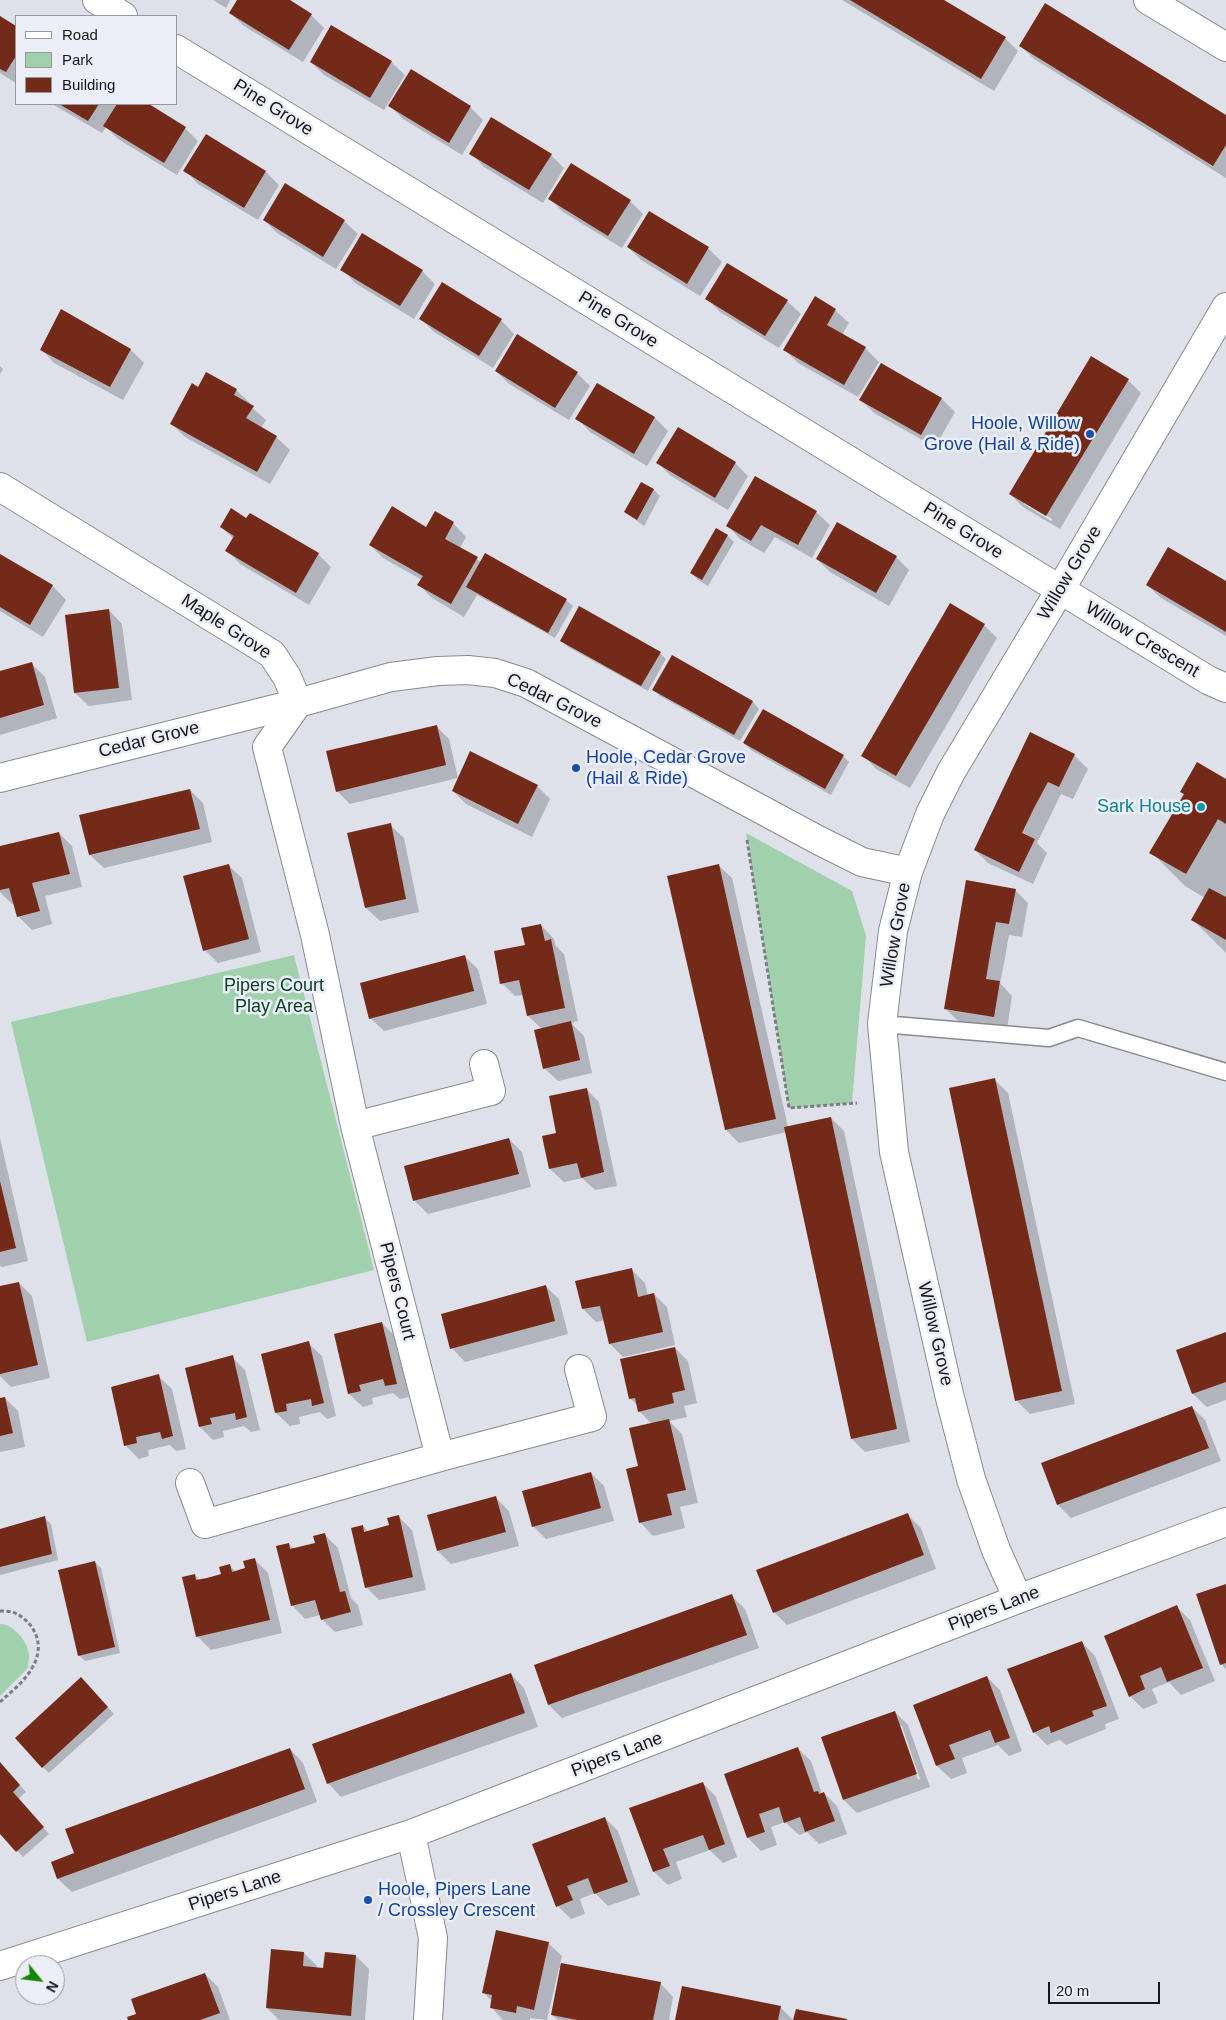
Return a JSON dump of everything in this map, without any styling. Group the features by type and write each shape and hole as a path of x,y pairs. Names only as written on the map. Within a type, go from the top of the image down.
{"street":[{"path":"97,0 121,15"},
{"path":"1148,0 1226,47"},
{"name":"Pine Grove","path":"178,50 1060,590"},
{"name":"Willow Grove","path":"1018,1599 996,1550 971,1479 951,1403 894,1152 882,1024 893,931 908,872 930,814 951,772 1226,307"},
{"name":"Maple Grove","path":"0,487 272,654 287,677 298,703"},
{"name":"Willow Crescent","path":"1060,590 1208,680 1226,688"},
{"name":"Cedar Grove","path":"0,778 298,703 391,677 438,671 468,670 496,673 526,683 862,862 908,872"},
{"name":"Pipers Court","path":"298,703 267,747 274,784 315,935 355,1126 440,1457"},
{"path":"355,1126 491,1090 484,1064"},
{"path":"190,1483 205,1524 440,1457 592,1417 579,1369"},
{"name":"Pipers Lane","path":"0,1966 411,1834 1018,1599 1226,1522"},
{"path":"411,1834 433,1938 428,2020"}],"lane":[{"path":"882,1024 1049,1038 1078,1028 1226,1072"}],"path":[{"path":"740,798 789,1108 890,1101"},
{"path":"0,1611 14,1612 34,1628 40,1646 33,1668 18,1686 0,1702"}],"green space":[{"path":"746,833 852,891 866,936 852,1103 789,1108"},
{"name":"Pipers Court Play Area","path":"294,955 374,1270 87,1342 11,1022"},
{"path":"0,1624 15,1630 23,1639 29,1655 28,1668 0,1696"}],"building":[{"path":"237,0 290,0 312,14 289,50 229,13"},
{"path":"850,0 944,0 1006,37 981,79"},
{"path":"1045,3 1226,115 1226,145 1213,166 1019,46"},
{"path":"0,16 15,25 15,58 6,72 0,69"},
{"path":"331,25 392,61 370,98 310,62"},
{"path":"411,69 471,106 449,143 388,106"},
{"path":"61,105 98,105 88,121"},
{"path":"116,105 151,105 186,127 164,163 103,126"},
{"path":"491,117 552,154 529,190 469,154"},
{"path":"206,134 266,171 244,208 183,171"},
{"path":"571,163 631,200 608,236 548,199"},
{"path":"285,183 345,220 323,257 263,220"},
{"path":"649,211 709,247 687,284 627,247"},
{"path":"362,233 423,270 400,306 340,270"},
{"path":"727,263 788,300 765,336 705,299"},
{"path":"442,282 502,319 479,356 419,319"},
{"path":"815,296 836,309 827,325 866,347 844,385 783,350"},
{"path":"61,309 131,349 110,387 40,350"},
{"path":"517,334 578,372 555,408 495,371"},
{"path":"1091,356 1129,379 1046,516 1009,494"},
{"path":"881,363 942,398 921,435 859,400"},
{"path":"206,372 237,389 234,395 254,406 246,418 277,436 257,472 170,424 192,383 198,387"},
{"path":"597,383 655,417 634,454 575,419"},
{"path":"678,427 736,462 715,498 656,463"},
{"path":"755,476 817,511 798,545 761,525 751,541 726,526"},
{"path":"641,482 654,489 637,520 624,512"},
{"path":"392,506 426,527 435,511 454,522 445,539 478,557 451,604 417,585 423,576 369,545"},
{"path":"231,508 246,518 250,513 319,553 296,593 225,551 234,536 220,527"},
{"path":"837,522 897,556 876,593 816,559"},
{"path":"716,528 728,535 702,580 690,573"},
{"path":"1168,547 1226,581 1226,632 1146,585"},
{"path":"485,553 567,599 548,633 466,587"},
{"path":"0,554 53,585 30,625 0,607"},
{"path":"950,603 985,624 896,776 861,756"},
{"path":"579,606 661,652 641,686 560,641"},
{"path":"109,609 119,688 74,693 65,615"},
{"path":"672,655 753,701 734,735 652,690"},
{"path":"32,662 44,705 0,718 0,671"},
{"path":"763,709 844,755 825,789 743,743"},
{"path":"437,725 446,765 336,792 326,751"},
{"path":"1030,732 1075,754 1059,787 1048,782 1022,833 1035,839 1019,872 974,850"},
{"path":"470,751 538,785 518,824 452,791"},
{"name":"Sark House","path":"1197,762 1226,779 1226,824 1218,819 1186,874 1149,853 1184,794 1180,792"},
{"path":"190,789 200,829 89,855 79,815"},
{"path":"391,823 406,899 365,908 347,833"},
{"path":"59,832 70,874 32,883 40,911 17,917 9,888 0,890 0,846"},
{"path":"229,864 249,939 203,951 183,876"},
{"path":"719,864 776,1119 725,1130 667,876"},
{"path":"966,880 1016,889 1009,924 996,922 991,949 986,979 1000,981 994,1017 944,1009"},
{"path":"1209,888 1226,897 1226,940 1191,920"},
{"path":"541,924 545,941 551,939 565,1008 527,1016 519,980 500,984 494,951 525,945 521,928"},
{"path":"465,955 474,991 369,1019 360,983"},
{"path":"571,1021 580,1060 543,1069 534,1030"},
{"path":"995,1078 1062,1391 1015,1401 949,1088"},
{"path":"587,1088 604,1172 581,1178 577,1163 549,1169 542,1136 556,1133 549,1096"},
{"path":"831,1117 897,1429 851,1439 784,1127"},
{"path":"509,1138 519,1174 413,1201 404,1166"},
{"path":"0,1181 16,1248 0,1252"},
{"path":"632,1268 638,1297 654,1293 663,1332 609,1344 600,1306 582,1309 575,1281"},
{"path":"19,1282 38,1365 0,1374 0,1286"},
{"path":"546,1285 555,1321 450,1349 441,1314"},
{"path":"382,1322 397,1384 385,1386 383,1379 359,1385 361,1391 348,1394 334,1334"},
{"path":"1226,1332 1226,1382 1192,1394 1176,1350"},
{"path":"309,1341 324,1403 312,1406 311,1399 286,1404 287,1411 275,1413 261,1354"},
{"path":"675,1347 685,1390 672,1393 674,1403 638,1412 635,1398 629,1399 620,1359"},
{"path":"233,1355 247,1417 236,1420 235,1413 210,1418 212,1424 199,1427 185,1368"},
{"path":"159,1374 173,1436 162,1439 160,1432 136,1437 137,1443 124,1446 111,1387"},
{"path":"5,1397 13,1433 0,1436 0,1398"},
{"path":"1192,1406 1209,1448 1057,1505 1041,1463"},
{"path":"669,1419 686,1490 667,1494 672,1515 639,1523 626,1469 638,1466 629,1428"},
{"path":"591,1472 601,1508 532,1527 522,1491"},
{"path":"496,1496 506,1532 437,1551 427,1515"},
{"path":"908,1513 924,1555 773,1613 756,1570"},
{"path":"399,1515 413,1577 365,1588 351,1528 363,1525 364,1532 389,1525 387,1518"},
{"path":"45,1516 52,1554 0,1567 0,1529"},
{"path":"325,1533 340,1592 345,1591 351,1612 321,1620 315,1600 291,1606 276,1546 289,1543 290,1549 315,1543 313,1536"},
{"path":"255,1558 270,1620 196,1637 182,1577 195,1574 196,1580 207,1578 221,1574 219,1567 230,1564 232,1572 245,1568 243,1561"},
{"path":"95,1561 115,1647 78,1656 58,1570"},
{"path":"1226,1584 1226,1663 1220,1665 1196,1594"},
{"path":"732,1594 747,1635 548,1705 534,1665"},
{"path":"1177,1605 1203,1668 1167,1682 1161,1667 1140,1676 1145,1689 1129,1697 1104,1636"},
{"path":"1082,1641 1107,1706 1092,1711 1094,1716 1051,1733 1049,1726 1033,1733 1007,1669"},
{"path":"511,1673 525,1713 327,1784 312,1744"},
{"path":"987,1676 1010,1738 995,1743 990,1730 949,1745 955,1759 936,1766 913,1705"},
{"path":"81,1677 108,1707 42,1768 15,1738"},
{"path":"895,1711 917,1774 843,1800 821,1737"},
{"path":"798,1747 814,1792 818,1791 819,1794 824,1792 835,1821 805,1832 800,1817 784,1823 779,1807 759,1814 765,1832 747,1838 724,1774"},
{"path":"290,1748 305,1789 57,1879 51,1862 74,1853 65,1829"},
{"path":"0,1762 20,1785 13,1792 44,1827 16,1852 0,1834"},
{"path":"703,1782 725,1844 709,1850 703,1835 663,1849 670,1866 653,1872 629,1808"},
{"path":"605,1817 628,1882 594,1894 588,1878 567,1886 573,1900 556,1907 532,1844"},
{"path":"496,1930 549,1942 534,2010 517,2006 516,2013 490,2008 492,1995 482,1993"},
{"path":"271,1949 304,1952 303,1966 323,1968 325,1952 356,1955 351,2016 266,2008"},
{"path":"561,1963 661,1982 653,2020 577,2020 551,2015"},
{"path":"205,1973 220,2013 200,2020 128,2020 127,2017 136,2014 131,1999"},
{"path":"682,1986 781,2006 778,2020 675,2020"},
{"path":"796,2009 847,2019 847,2020 793,2020"}],"place":[{"name":"Hoole, Willow Grove (Hail & Ride)","path":"1090,434"},
{"name":"Hoole, Cedar Grove (Hail & Ride)","path":"576,768"},
{"name":"Sark House","path":"1201,807"},
{"name":"Hoole, Pipers Lane / Crossley Crescent","path":"368,1900"}]}
